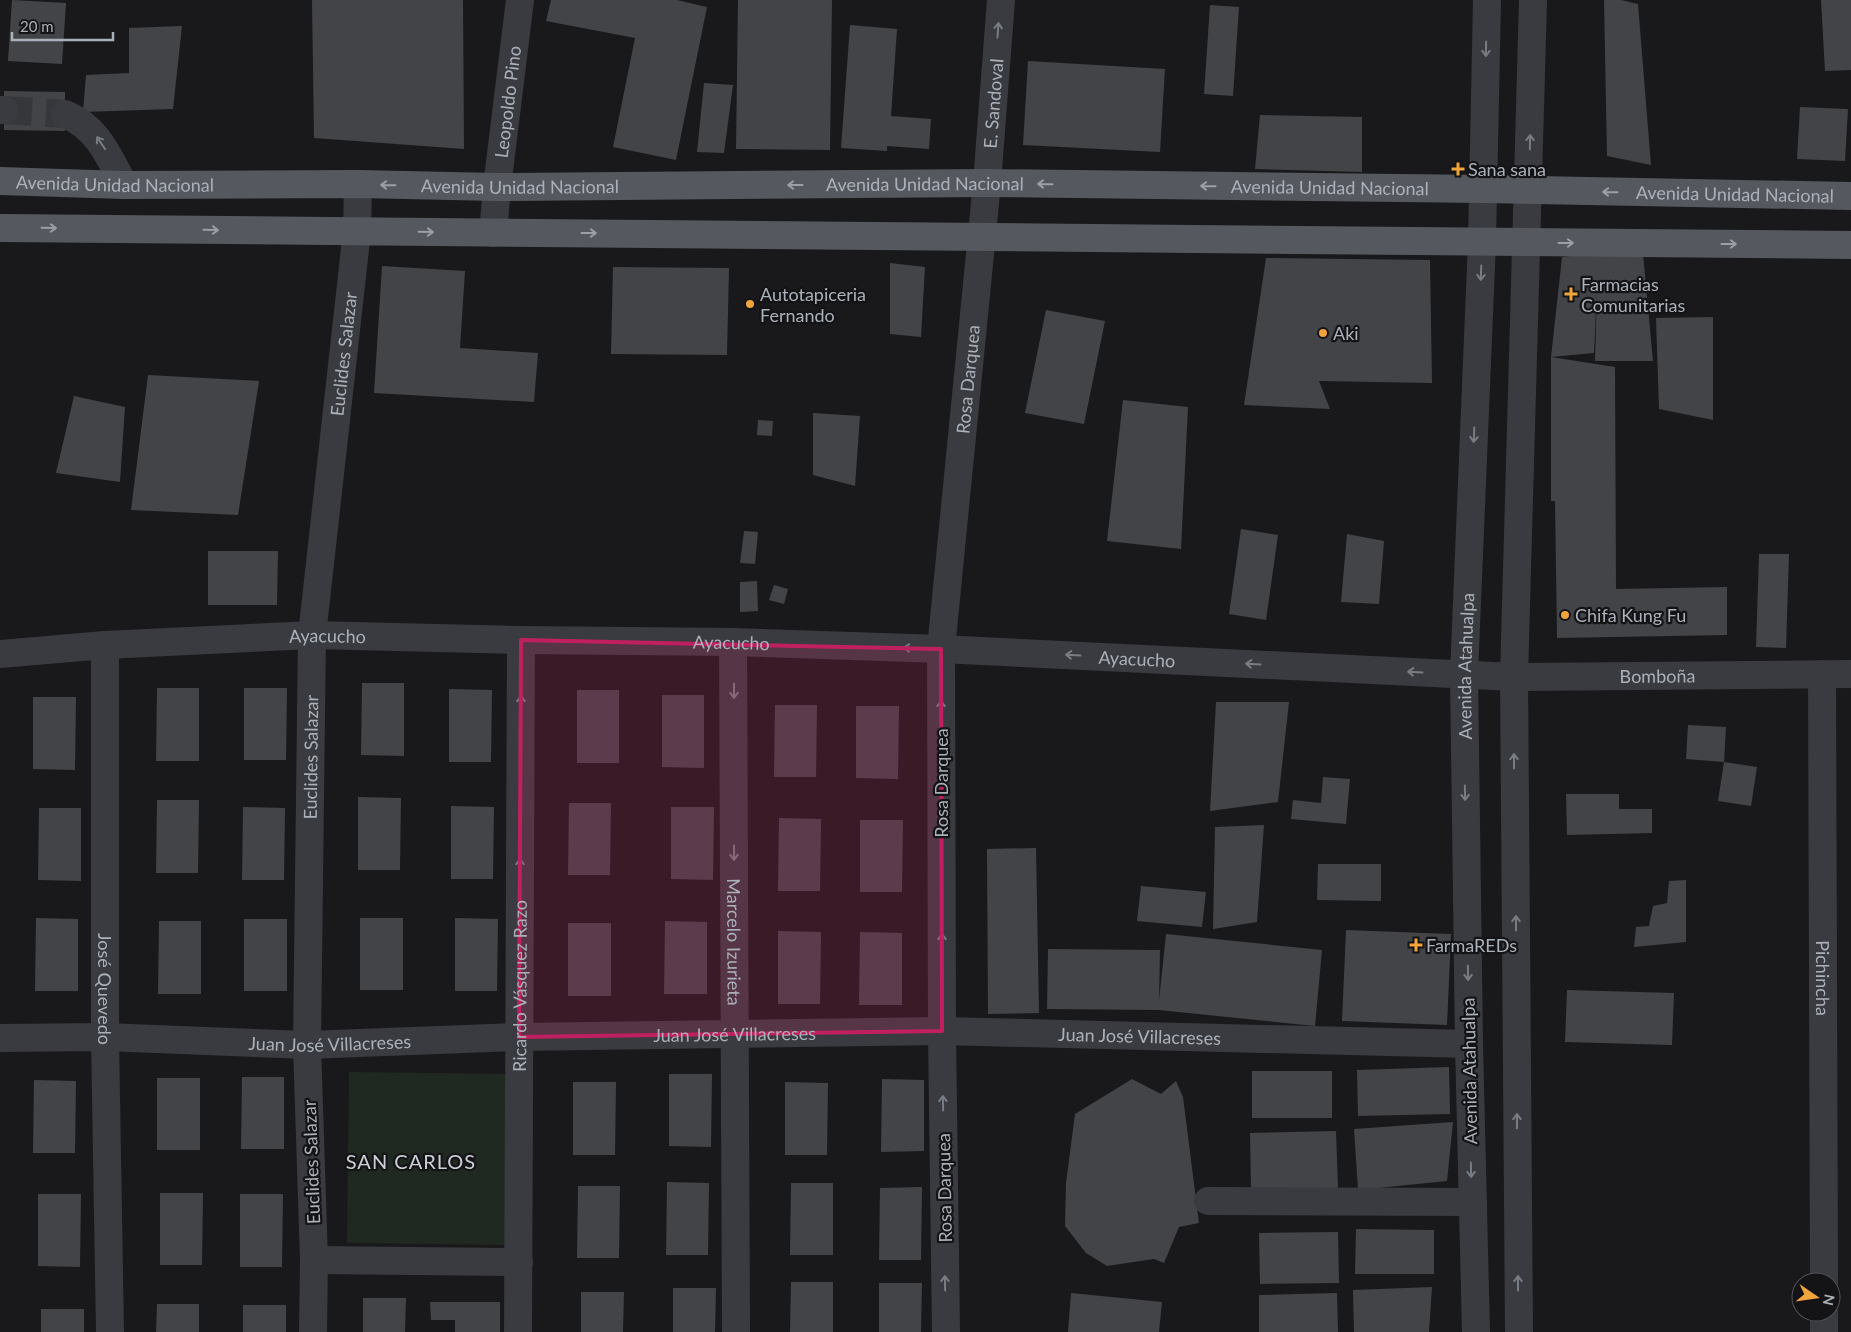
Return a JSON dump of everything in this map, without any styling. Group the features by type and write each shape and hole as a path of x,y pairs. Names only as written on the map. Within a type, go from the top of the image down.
{"main road":[{"name":"Avenida Unidad Nacional","path":"0,180 124,185 358,184 497,187 987,183 1851,196"},
{"path":"0,228 1851,245"}],"street":[{"name":"Leopoldo Pino","path":"493,233 520,0"},
{"name":"E. Sandoval","path":"982,236 1000,0"},
{"name":"Avenida Atahualpa","path":"1476,1332 1469,1044 1464,674 1484,189 1487,0"},
{"path":"1519,1332 1514,677 1534,0"},
{"path":"65,114 79,120 98,138 124,185"},
{"name":"Euclides Salazar","path":"313,1332 314,1260 307,1046 312,635 357,231 358,184"},
{"name":"Rosa Darquea","path":"946,1332 942,1031 941,649 982,236"},
{"name":"Ayacucho","path":"0,654 105,645 312,635 521,640 733,642 941,649 1464,674"},
{"name":"Ricardo Vásquez Razo","path":"518,1332 521,640"},
{"name":"Marcelo Izurieta","path":"733,642 736,1332"},
{"name":"José Quevedo","path":"105,645 105,1038 110,1332"},
{"name":"Bomboña","path":"1464,674 1514,677 1851,674"},
{"name":"Pichincha","path":"1822,674 1824,1272"},
{"name":"Juan José Villacreses","path":"0,1038 105,1038 307,1046 519,1037 942,1031 1469,1044"},
{"path":"1208,1201 1472,1202"},
{"path":"314,1260 519,1262"}],"highlighted area":[{"path":"521,640 941,649 942,1031 519,1037"}],"shaded area":[{"path":"349,1072 509,1074 507,1245 347,1243"}],"building":[{"path":"12,0 66,3 62,64 8,61"},
{"path":"312,0 463,0 464,149 314,138"},
{"path":"551,0 677,0 707,7 676,160 613,147 635,38 546,21"},
{"path":"738,0 832,0 830,150 736,149"},
{"path":"1604,0 1621,0 1638,4 1651,165 1607,156"},
{"path":"1821,0 1851,0 1851,70 1825,71"},
{"path":"1210,5 1239,7 1233,96 1204,94"},
{"path":"850,25 897,29 891,116 931,119 929,149 887,146 887,151 841,148"},
{"path":"182,26 173,109 83,112 86,75 129,73 129,28"},
{"path":"1028,61 1165,69 1160,152 1023,145"},
{"path":"704,83 733,85 724,153 697,152"},
{"path":"4,91 65,92 65,131 4,130"},
{"path":"1800,107 1848,109 1845,161 1797,159"},
{"path":"1260,115 1362,117 1362,172 1255,169"},
{"path":"1598,253 1643,254 1653,361 1595,361 1597,288 1594,353 1551,357 1562,257"},
{"path":"1266,258 1430,260 1432,383 1319,381 1330,409 1244,405"},
{"path":"890,263 925,267 921,337 890,334"},
{"path":"382,266 465,271 460,348 538,353 534,402 374,393"},
{"path":"613,267 729,268 727,355 611,354"},
{"path":"1046,310 1105,321 1084,424 1025,413"},
{"path":"1713,317 1713,420 1659,409 1656,318"},
{"path":"1551,357 1615,367 1616,589 1727,587 1727,635 1557,638 1555,501 1551,501"},
{"path":"148,375 259,381 238,515 131,510"},
{"path":"74,396 125,407 120,482 56,473"},
{"path":"1123,400 1188,407 1181,549 1107,541"},
{"path":"813,413 860,416 855,486 813,475"},
{"path":"758,420 773,421 772,436 757,435"},
{"path":"1241,529 1278,535 1266,620 1229,614"},
{"path":"744,531 758,532 755,564 740,563"},
{"path":"1347,534 1384,541 1379,604 1341,602"},
{"path":"208,551 278,551 277,605 208,605"},
{"path":"1759,554 1789,554 1786,648 1756,647"},
{"path":"757,581 758,611 740,612 740,582"},
{"path":"774,585 788,589 784,604 769,600"},
{"path":"362,683 404,683 404,756 361,755"},
{"path":"157,688 199,688 199,761 156,761"},
{"path":"244,688 287,688 286,760 244,760"},
{"path":"449,689 492,690 491,762 449,762"},
{"path":"577,690 619,690 619,763 577,763"},
{"path":"662,695 704,695 704,768 662,767"},
{"path":"33,697 76,697 75,770 33,769"},
{"path":"1216,702 1289,702 1278,802 1210,811"},
{"path":"775,705 817,705 816,777 774,777"},
{"path":"856,706 899,706 898,779 856,778"},
{"path":"1688,725 1726,727 1724,762 1686,759"},
{"path":"1724,762 1757,767 1751,806 1718,801"},
{"path":"1323,777 1350,779 1346,824 1291,819 1293,800 1321,803"},
{"path":"1566,794 1619,794 1619,809 1652,809 1652,833 1567,835"},
{"path":"358,797 401,798 400,870 358,870"},
{"path":"157,800 199,800 198,873 156,873"},
{"path":"569,803 611,803 610,875 568,875"},
{"path":"451,806 494,807 493,879 451,879"},
{"path":"243,807 285,808 284,880 242,880"},
{"path":"671,807 714,807 713,880 671,879"},
{"path":"39,808 81,808 81,881 38,880"},
{"path":"779,818 821,819 820,891 778,891"},
{"path":"860,820 903,820 902,892 860,892"},
{"path":"1264,825 1257,922 1213,929 1215,827"},
{"path":"1036,848 1039,1013 988,1014 987,849"},
{"path":"1318,864 1381,864 1381,901 1317,900"},
{"path":"1686,880 1686,942 1634,947 1636,927 1649,926 1653,906 1667,903 1669,881"},
{"path":"1141,886 1206,892 1202,927 1137,921"},
{"path":"36,918 78,919 78,991 35,991"},
{"path":"360,918 403,918 403,990 360,990"},
{"path":"455,918 498,919 497,991 455,991"},
{"path":"244,919 287,919 287,991 244,991"},
{"path":"159,921 201,921 201,994 158,994"},
{"path":"665,921 707,922 707,994 664,994"},
{"path":"568,923 611,923 611,996 568,996"},
{"path":"1346,930 1451,934 1447,1025 1342,1021"},
{"path":"778,931 821,932 820,1004 778,1004"},
{"path":"860,932 902,933 902,1005 859,1005"},
{"path":"1166,934 1322,950 1315,1026 1159,1010 1047,1009 1048,949 1160,950 1159,1001"},
{"path":"1567,990 1674,993 1672,1045 1565,1042"},
{"path":"1449,1067 1450,1114 1358,1116 1357,1070"},
{"path":"1252,1071 1332,1071 1332,1118 1252,1118"},
{"path":"669,1074 712,1074 711,1147 669,1146"},
{"path":"242,1077 284,1077 284,1149 241,1149"},
{"path":"157,1078 200,1078 200,1150 157,1150"},
{"path":"882,1079 924,1080 924,1151 881,1152"},
{"path":"1132,1079 1161,1094 1176,1081 1183,1097 1199,1223 1179,1227 1164,1263 1154,1259 1107,1266 1086,1253 1065,1226 1066,1183 1075,1114"},
{"path":"34,1080 76,1081 75,1153 33,1153"},
{"path":"573,1082 616,1082 615,1155 573,1155"},
{"path":"785,1082 828,1083 827,1155 785,1155"},
{"path":"1453,1122 1447,1181 1358,1190 1354,1129"},
{"path":"1336,1131 1338,1188 1251,1191 1250,1133"},
{"path":"667,1182 709,1183 708,1255 666,1255"},
{"path":"791,1183 833,1183 833,1255 790,1255"},
{"path":"578,1186 620,1186 619,1258 577,1258"},
{"path":"922,1187 921,1260 879,1260 880,1188"},
{"path":"160,1193 203,1193 202,1265 160,1265"},
{"path":"38,1194 81,1194 80,1267 38,1266"},
{"path":"240,1194 283,1194 282,1267 240,1267"},
{"path":"1356,1229 1434,1230 1434,1274 1355,1274"},
{"path":"1338,1232 1339,1283 1260,1284 1259,1233"},
{"path":"791,1282 833,1282 833,1332 790,1332"},
{"path":"879,1283 922,1283 921,1332 879,1332"},
{"path":"1432,1287 1429,1332 1354,1332 1353,1290"},
{"path":"673,1288 716,1288 715,1332 673,1332"},
{"path":"581,1292 624,1292 623,1332 581,1332"},
{"path":"1071,1293 1162,1302 1159,1332 1068,1332"},
{"path":"1337,1293 1338,1332 1259,1332 1259,1295"},
{"path":"363,1298 406,1298 405,1332 363,1332"},
{"path":"430,1302 500,1302 500,1332 455,1332 455,1320 431,1320"},
{"path":"157,1304 199,1304 199,1332 156,1332"},
{"path":"243,1305 286,1305 286,1332 243,1332"},
{"path":"41,1309 84,1309 84,1332 41,1332"}],"tunnel":[{"path":"4,110 65,114"}],"place":[{"name":"Sana sana","path":"1458,169"},
{"name":"Farmacias Comunitarias","path":"1571,294"},
{"name":"Autotapiceria Fernando","path":"750,304"},
{"name":"Aki","path":"1323,333"},
{"name":"Chifa Kung Fu","path":"1565,615"},
{"name":"FarmaREDs","path":"1416,945"}],"district":[{"name":"SAN CARLOS","path":"411,1161"}]}
